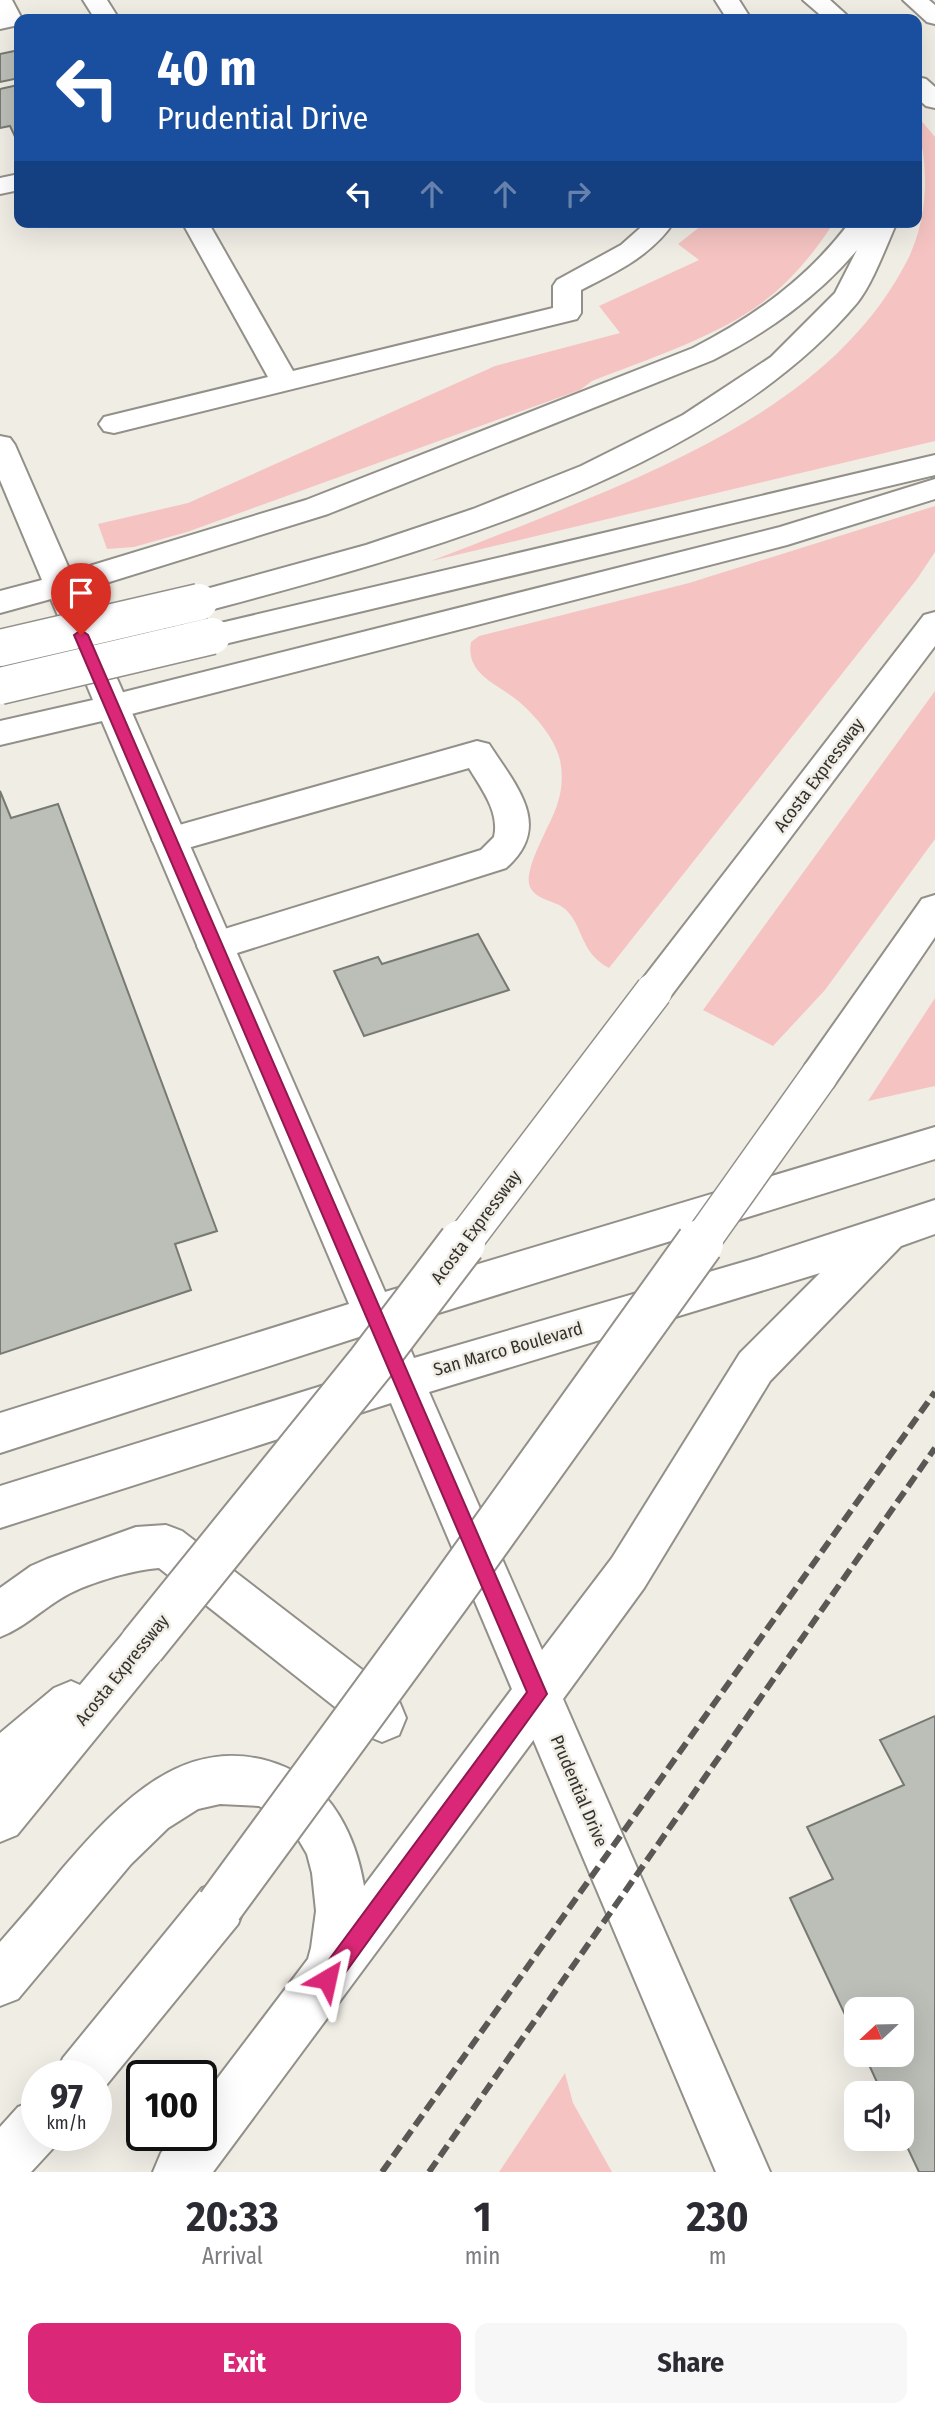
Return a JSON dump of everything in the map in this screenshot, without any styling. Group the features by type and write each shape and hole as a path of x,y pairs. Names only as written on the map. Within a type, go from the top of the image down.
{"main road":[{"path":"0,0 10,20 0,22"},
{"path":"804,0 817,14"},
{"path":"815,0 833,14"},
{"path":"915,0 935,17"},
{"path":"198,228 285,382"},
{"path":"114,424 566,313 567,286 600,269 652,235 657,228"},
{"path":"0,602 210,542 317,507 703,354 762,323 797,298 841,255 859,228"},
{"path":"0,648 199,602 334,565 479,518 623,457 699,419 777,368 816,333 849,296 873,256 882,228"},
{"name":"Prudential Drive","path":"2,454 743,2172"},
{"path":"0,686 935,465"},
{"path":"0,733 787,536 935,489"},
{"name":"Acosta Expressway","path":"0,1818 387,1343 935,623"},
{"path":"170,840 477,753 510,810 514,825 512,837 493,859 215,946"},
{"path":"107,2060 389,1679 935,909"},
{"path":"0,1433 374,1314 935,1143"},
{"name":"San Marco Boulevard","path":"0,1507 403,1380 757,1276 935,1217"},
{"path":"180,2172 327,1979 628,1573 755,1367 790,1329 891,1232"},
{"path":"0,1615 47,1581 136,1548 166,1546 352,1691 382,1718"},
{"path":"0,1764 142,1646"},
{"path":"0,1980 130,1829 148,1812 187,1788 210,1779 234,1779 266,1784 294,1798 309,1812 322,1832 339,1878 341,1905 339,1933 327,1979"},
{"path":"94,2060 220,1906"},
{"path":"0,2167 21,2144"},
{"path":"24,2172 39,2151"}],"shaded area":[{"path":"922,122 935,137 935,441 431,561 609,490 697,449 740,426 819,370 853,337 884,299 909,257 919,228 922,228"},
{"path":"698,228 830,228 802,265 773,294 745,315 703,337 592,381 580,390 187,532 134,547 107,549 98,524 188,503 495,366 620,333 599,306 699,260 678,244"},
{"path":"935,506 935,552 917,579 609,968 599,962 565,909 537,895 530,887 530,869 555,811 562,782 557,752 549,735 530,712 478,670 470,653 471,642 479,636 689,583"},
{"path":"935,691 935,839 825,990 773,1046 703,1010"},
{"path":"935,998 935,1086 868,1101"},
{"path":"565,2073 573,2103 612,2172 499,2172"}],"building":[{"path":"14,51 14,79 0,82 0,54"},
{"path":"14,86 14,134 10,126 0,128 0,89"},
{"path":"0,791 11,818 58,804 217,1231 175,1244 191,1290 0,1354"},
{"path":"478,934 509,990 364,1036 334,971 378,957 382,964"},
{"path":"935,1716 935,2172 919,2172 909,2151 914,2151 914,2081 876,2081 870,2067 914,2067 914,1997 844,1997 844,2013 790,1898 833,1879 807,1827 904,1785 880,1740"}],"railway":[{"path":"382,2172 935,1392"},
{"path":"429,2172 935,1448"}],"route":[{"path":"81,635 538,1694 327,1979"}]}
